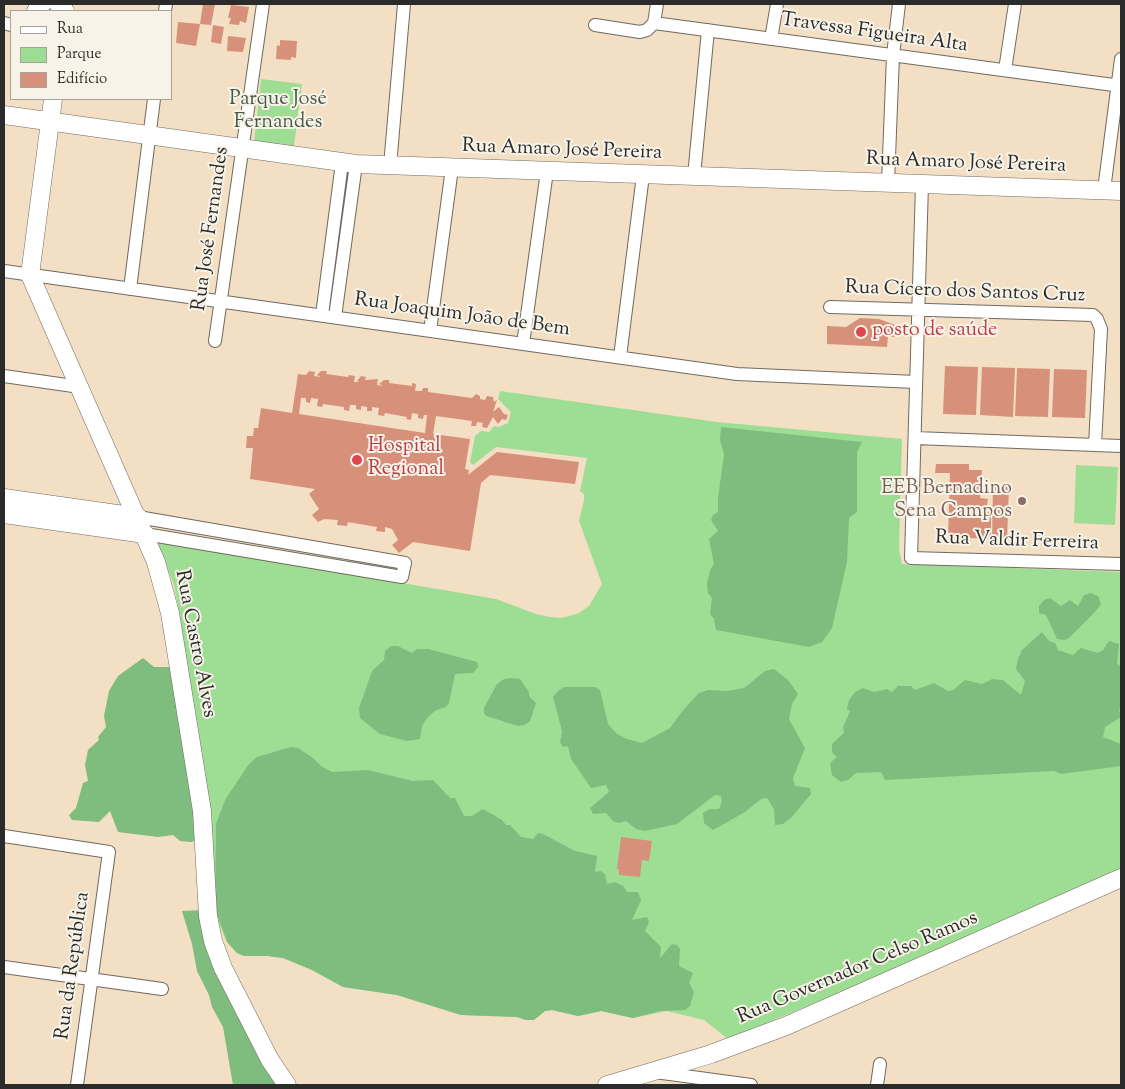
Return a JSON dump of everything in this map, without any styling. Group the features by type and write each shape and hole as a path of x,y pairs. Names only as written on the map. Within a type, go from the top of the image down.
{"street":[{"name":"Rua José Fernandes","path":"215,341 263,4"},
{"path":"390,166 404,4"},
{"path":"654,23 657,4"},
{"path":"772,39 777,4"},
{"path":"888,183 893,55 900,4"},
{"path":"1005,70 1015,4"},
{"name":"Travessa Figueira Alta","path":"595,25 640,32 647,30 654,23 1119,85"},
{"path":"694,176 708,30"},
{"path":"1104,190 1121,59"},
{"path":"30,275 53,100"},
{"path":"130,289 154,100"},
{"name":"Rua Amaro José Pereira","path":"4,115 349,164 1121,191"},
{"path":"322,315 349,164"},
{"path":"335,317 349,164"},
{"path":"430,330 452,168"},
{"path":"523,344 547,171"},
{"path":"620,357 643,175"},
{"path":"922,184 915,438 1121,446"},
{"name":"Rua Joaquim João de Bem","path":"4,271 764,376 916,382"},
{"name":"Rua Castro Alves","path":"30,275 146,534 162,580 170,613 202,810 208,916 213,941 223,968 270,1060 288,1085"},
{"name":"Rua Cícero dos Santos Cruz","path":"830,307 1088,314 1097,319 1101,328 1095,445"},
{"path":"4,376 80,387"},
{"name":"Rua Valdir Ferreira","path":"915,438 911,558 1121,564"},
{"path":"4,498 138,517 405,562 402,577 146,534 4,514"},
{"name":"Rua da República","path":"4,836 109,852 78,1085"},
{"name":"Rua Governador Celso Ramos","path":"606,1085 712,1054 786,1026 1121,878"},
{"path":"4,967 162,989"},
{"path":"877,1085 880,1064"},
{"path":"652,1072 751,1085"}],"green space":[{"name":"Parque José Fernandes","path":"261,79 302,84 294,146 254,142"},
{"path":"500,391 717,422 902,439 899,549 902,564 1121,572 1121,872 1025,915 728,1039 704,1020 667,1011 633,1018 601,1011 578,1016 552,1010 545,1011 534,1020 517,1017 461,1015 397,995 343,987 312,970 283,958 244,956 237,953 227,942 219,924 180,616 174,585 157,541 496,599 536,614 550,617 562,618 579,613 589,606 602,584 579,521 584,500 584,494 580,491 587,458 496,447 473,465 470,462 475,436 481,431 489,432 494,426 499,427 508,423 511,412 498,399"},
{"path":"721,427 862,442 857,452 857,512 849,518 847,562 832,628 822,642 809,647 716,630 714,619 710,614 712,598 708,593 707,583 710,570 714,564 709,539 718,531 711,520 713,515 718,512 724,454 720,440"},
{"path":"1076,465 1118,467 1115,525 1074,523"},
{"path":"1091,593 1098,596 1101,604 1069,638 1065,640 1057,639 1046,615 1039,613 1039,606 1044,600 1050,598 1061,606 1070,600 1078,606 1084,595"},
{"path":"1042,632 1049,641 1055,643 1058,650 1073,655 1081,648 1098,653 1103,650 1109,641 1119,644 1117,664 1121,666 1121,708 1119,709 1121,717 1105,727 1103,737 1121,744 1121,766 1061,774 1054,771 885,780 881,772 856,773 848,780 841,782 832,775 830,763 837,757 832,752 832,744 844,733 843,727 850,711 847,709 849,700 855,692 863,688 874,692 887,689 892,692 898,686 911,686 915,690 934,683 948,691 953,690 965,680 982,684 992,679 1003,680 1021,695 1025,681 1016,669 1018,659 1022,650"},
{"path":"391,646 398,646 412,653 417,649 428,649 477,662 478,667 473,673 455,674 449,703 446,707 436,710 427,718 422,726 420,739 407,741 380,734 360,718 359,708 372,671 384,660 385,651"},
{"path":"143,658 154,667 172,667 184,731 197,839 192,842 180,841 173,835 158,837 118,832 110,811 99,822 72,820 69,815 76,808 83,783 88,781 85,765 88,750 99,740 98,737 106,727 104,716 109,691 118,676"},
{"path":"774,669 788,680 798,694 792,704 789,719 805,748 793,778 795,786 810,788 811,794 792,817 783,824 775,825 774,809 767,798 761,799 745,812 713,830 704,823 703,813 710,809 719,809 722,801 721,796 715,795 677,824 645,831 636,829 626,821 618,823 613,821 606,813 593,814 590,808 609,792 606,785 591,788 571,759 568,746 563,747 560,742 562,731 553,697 558,691 564,687 595,687 600,690 608,724 617,734 642,743 670,728 699,693 708,690 727,691 744,688 765,671"},
{"path":"504,679 520,679 529,692 529,696 536,703 530,721 525,725 518,726 486,716 484,713 484,708 497,684"},
{"path":"291,747 298,748 332,772 368,770 413,781 433,780 450,798 455,798 464,816 472,816 483,809 502,820 506,825 510,825 521,837 533,839 538,833 543,834 575,851 597,856 595,872 601,871 605,874 607,884 615,882 623,886 627,892 638,892 641,900 632,920 647,917 649,922 645,931 661,947 660,958 672,944 677,945 680,949 679,966 693,973 689,983 694,992 690,1006 685,1010 660,1011 633,1018 601,1011 578,1016 552,1010 545,1011 534,1020 517,1017 461,1015 397,995 343,987 312,970 283,958 244,956 237,953 227,942 215,908 216,824 225,800 249,764 257,757"},
{"path":"203,910 278,1085 233,1085 223,1027 212,1007 209,995 197,971 192,944 182,911"}],"building":[{"path":"203,4 215,4 211,25 200,24"},
{"path":"231,5 249,7 246,23 240,21 239,25 229,24 231,18 228,18"},
{"path":"178,22 200,24 196,46 176,43"},
{"path":"213,25 224,27 221,44 211,42"},
{"path":"228,36 246,38 243,52 227,51"},
{"path":"280,40 297,41 296,58 291,57 291,60 276,59 277,45 280,46"},
{"name":"posto de saúde","path":"860,318 879,319 895,325 895,337 888,336 887,347 827,344 827,326 846,327"},
{"path":"945,366 978,367 976,415 943,414"},
{"path":"982,367 1015,368 1013,417 980,415"},
{"path":"1017,368 1050,369 1048,417 1015,416"},
{"path":"1054,369 1087,370 1085,418 1052,417"},
{"name":"Hospital Regional","path":"309,371 315,372 314,376 321,377 317,375 321,371 327,371 326,374 355,376 354,382 359,382 357,381 361,376 366,377 365,380 378,379 377,385 383,386 379,384 384,380 389,380 389,383 412,386 412,383 416,384 415,391 422,391 423,388 428,388 428,392 472,398 476,394 480,396 480,399 485,400 487,396 493,397 494,402 497,400 493,412 499,407 504,414 508,415 506,420 502,419 498,424 493,417 487,428 482,427 483,423 477,422 476,426 471,426 472,421 436,416 433,434 470,439 465,469 469,470 468,475 497,452 579,462 575,484 490,475 481,483 470,551 413,542 399,553 392,545 398,540 392,529 385,527 385,532 376,531 377,527 348,522 347,526 337,525 338,520 324,519 318,522 312,515 319,509 309,494 315,489 250,479 253,448 246,448 247,436 253,436 254,428 258,428 261,408 292,413 298,374 306,375","holes":["301,398 306,398 306,402 310,403 311,398 318,399 317,406 322,407 323,404 344,407 344,410 349,411 350,405 356,405 356,409 361,410 361,406 367,407 367,411 372,411 372,407 379,408 378,415 384,416 385,413 407,417 406,419 411,420 412,413 418,414 418,418 423,419 424,415 427,415 425,433 299,414"]},
{"path":"936,464 969,464 969,470 982,470 980,498 988,499 986,512 991,512 991,539 948,537 950,473 935,473"},
{"path":"993,485 1009,485 1007,541 992,541"},
{"path":"621,837 652,841 649,861 642,860 640,877 619,875 619,869 617,869"}],"place":[{"name":"posto de saúde","path":"861,332"},
{"name":"Hospital Regional","path":"357,460"},
{"name":"EEB Bernadino Sena Campos","path":"1022,501"}]}
